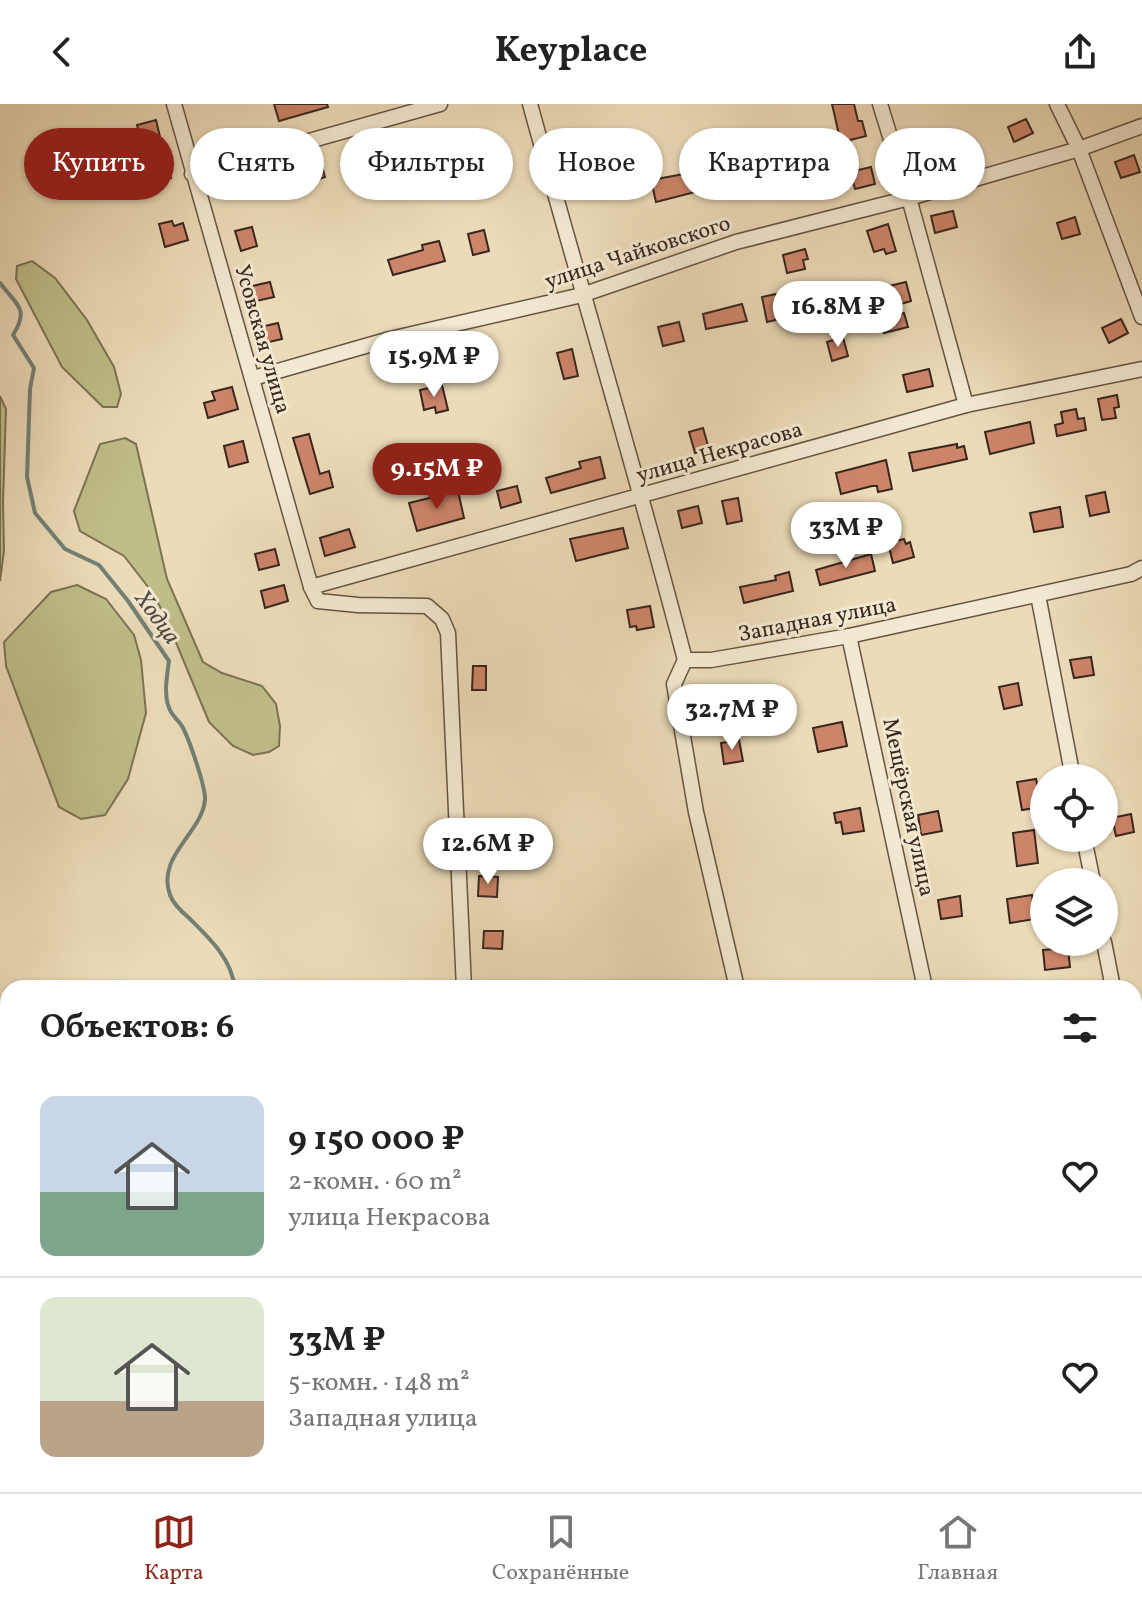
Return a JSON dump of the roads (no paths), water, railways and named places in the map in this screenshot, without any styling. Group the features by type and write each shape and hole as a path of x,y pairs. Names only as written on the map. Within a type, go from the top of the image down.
{"street":[{"name":"Усовская улица","path":"174,104 190,166"},
{"path":"324,137 440,104"},
{"path":"530,104 582,295 642,495 685,660 674,684 696,812 735,980"},
{"path":"880,104 887,128"},
{"path":"1057,104 1079,149 1142,317"},
{"name":"улица Чайковского","path":"985,176 1079,149 1142,126"},
{"name":"Усовская улица","path":"200,200 311,587"},
{"name":"улица Чайковского","path":"253,378 390,339 582,295 736,242 901,200"},
{"path":"910,200 966,405"},
{"name":"улица Некрасова","path":"311,587 966,405 1142,369"},
{"name":"Западная улица","path":"685,660 711,660 849,636 1131,574 1142,568"},
{"path":"311,587 318,601 427,606 442,619 448,633 464,980"},
{"path":"1038,595 1070,764"},
{"name":"Мещёрская улица","path":"849,636 923,980"},
{"path":"1107,956 1111,980"}],"waterway":[{"name":"Ходца","path":"0,283 19,307 20,319 13,335 34,368 30,389 27,477 35,513 65,549 99,565 169,661 166,686 168,704 190,744 205,800 202,812 174,857 167,881 173,902 218,950 234,980"}]}
